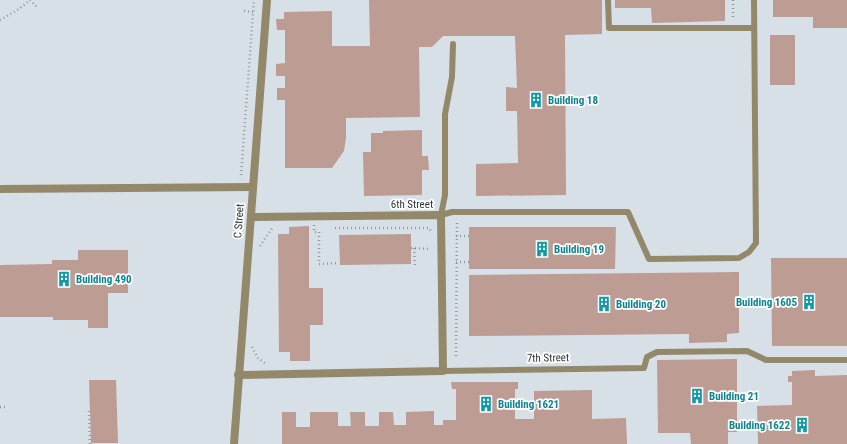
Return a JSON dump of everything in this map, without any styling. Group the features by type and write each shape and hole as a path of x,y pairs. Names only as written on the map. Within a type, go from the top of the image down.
{"street":[{"name":"C Street","path":"234,444 267,0"},
{"path":"0,189 253,187"},
{"name":"6th Street","path":"251,216 441,215 443,371"},
{"name":"7th Street","path":"238,374 443,371"}],"lane":[{"path":"608,0 609,28 754,28"},
{"path":"453,44 452,78 445,114 445,195 441,215 452,212 628,212 649,259 739,258 749,252 756,244 754,0"},
{"name":"7th Street","path":"443,371 644,368 647,357 656,352 747,351 766,360 847,360"}],"path":[{"path":"0,20 19,9 30,0 36,8"},
{"path":"241,175 254,0"},
{"path":"733,0 733,24"},
{"path":"244,12 253,12"},
{"path":"456,356 456,221 460,219"},
{"path":"318,223 314,223 314,232 318,232 319,264 338,263"},
{"path":"259,252 260,245 274,226 278,224"},
{"path":"330,228 429,228 433,233"},
{"path":"456,236 469,236"},
{"path":"411,248 442,249"},
{"path":"414,248 415,267"},
{"path":"456,262 469,262"},
{"path":"253,340 252,348 258,358 270,366"},
{"path":"0,407 8,407"},
{"path":"89,411 90,444"}],"building":[{"path":"369,0 602,0 602,34 565,35 566,195 476,196 476,164 518,163 517,111 506,111 506,87 517,88 515,36 443,36 432,47 419,47 420,117 346,118 346,138 344,151 332,168 285,168 285,100 277,100 277,88 285,88 285,76 276,76 276,64 285,63 285,30 277,30 276,19 284,19 284,12 332,11 332,46 370,46"},
{"path":"615,0 725,0 725,21 652,23 651,8 615,8"},
{"path":"773,0 847,0 847,28 813,28 813,17 773,17"},
{"path":"770,35 795,35 795,85 770,85"},
{"path":"422,130 422,156 428,156 429,170 422,170 422,195 364,196 363,152 371,152 371,133 383,133 383,131"},
{"path":"309,226 309,288 323,288 323,325 310,325 310,361 290,361 290,352 279,352 278,234 289,234 289,227"},
{"name":"Building 19","path":"469,227 616,227 615,269 469,269"},
{"path":"411,234 411,264 340,265 339,235"},
{"name":"Building 490","path":"78,250 128,250 128,293 108,293 108,328 88,328 88,320 53,320 53,317 0,317 0,265 52,264 52,260 78,260"},
{"name":"Building 1605","path":"771,258 847,258 847,346 772,346"},
{"name":"Building 20","path":"739,272 739,333 727,334 727,342 689,343 689,334 469,336 469,275"},
{"name":"Building 21","path":"737,359 737,432 728,432 728,444 691,444 690,433 658,433 657,360"},
{"name":"Building 1622","path":"815,370 815,376 847,375 847,444 758,444 757,406 792,405 792,382 788,382 788,376 792,376 792,371"},
{"path":"89,380 116,380 118,443 91,443"},
{"name":"Building 1621","path":"451,382 518,382 518,389 515,389 515,419 534,419 534,391 592,390 592,419 626,418 627,444 282,444 282,412 296,412 296,427 310,427 310,412 338,412 338,426 351,426 350,412 365,412 365,426 379,426 379,412 393,412 394,425 406,425 406,412 434,411 434,425 443,425 443,420 456,420 456,389 452,389"}],"place":[{"name":"Building 18","path":"536,100"},
{"name":"Building 19","path":"542,249"},
{"name":"Building 490","path":"64,279"},
{"name":"Building 1605","path":"809,302"},
{"name":"Building 20","path":"604,304"},
{"name":"Building 21","path":"697,396"},
{"name":"Building 1621","path":"486,404"},
{"name":"Building 1622","path":"802,425"}]}
